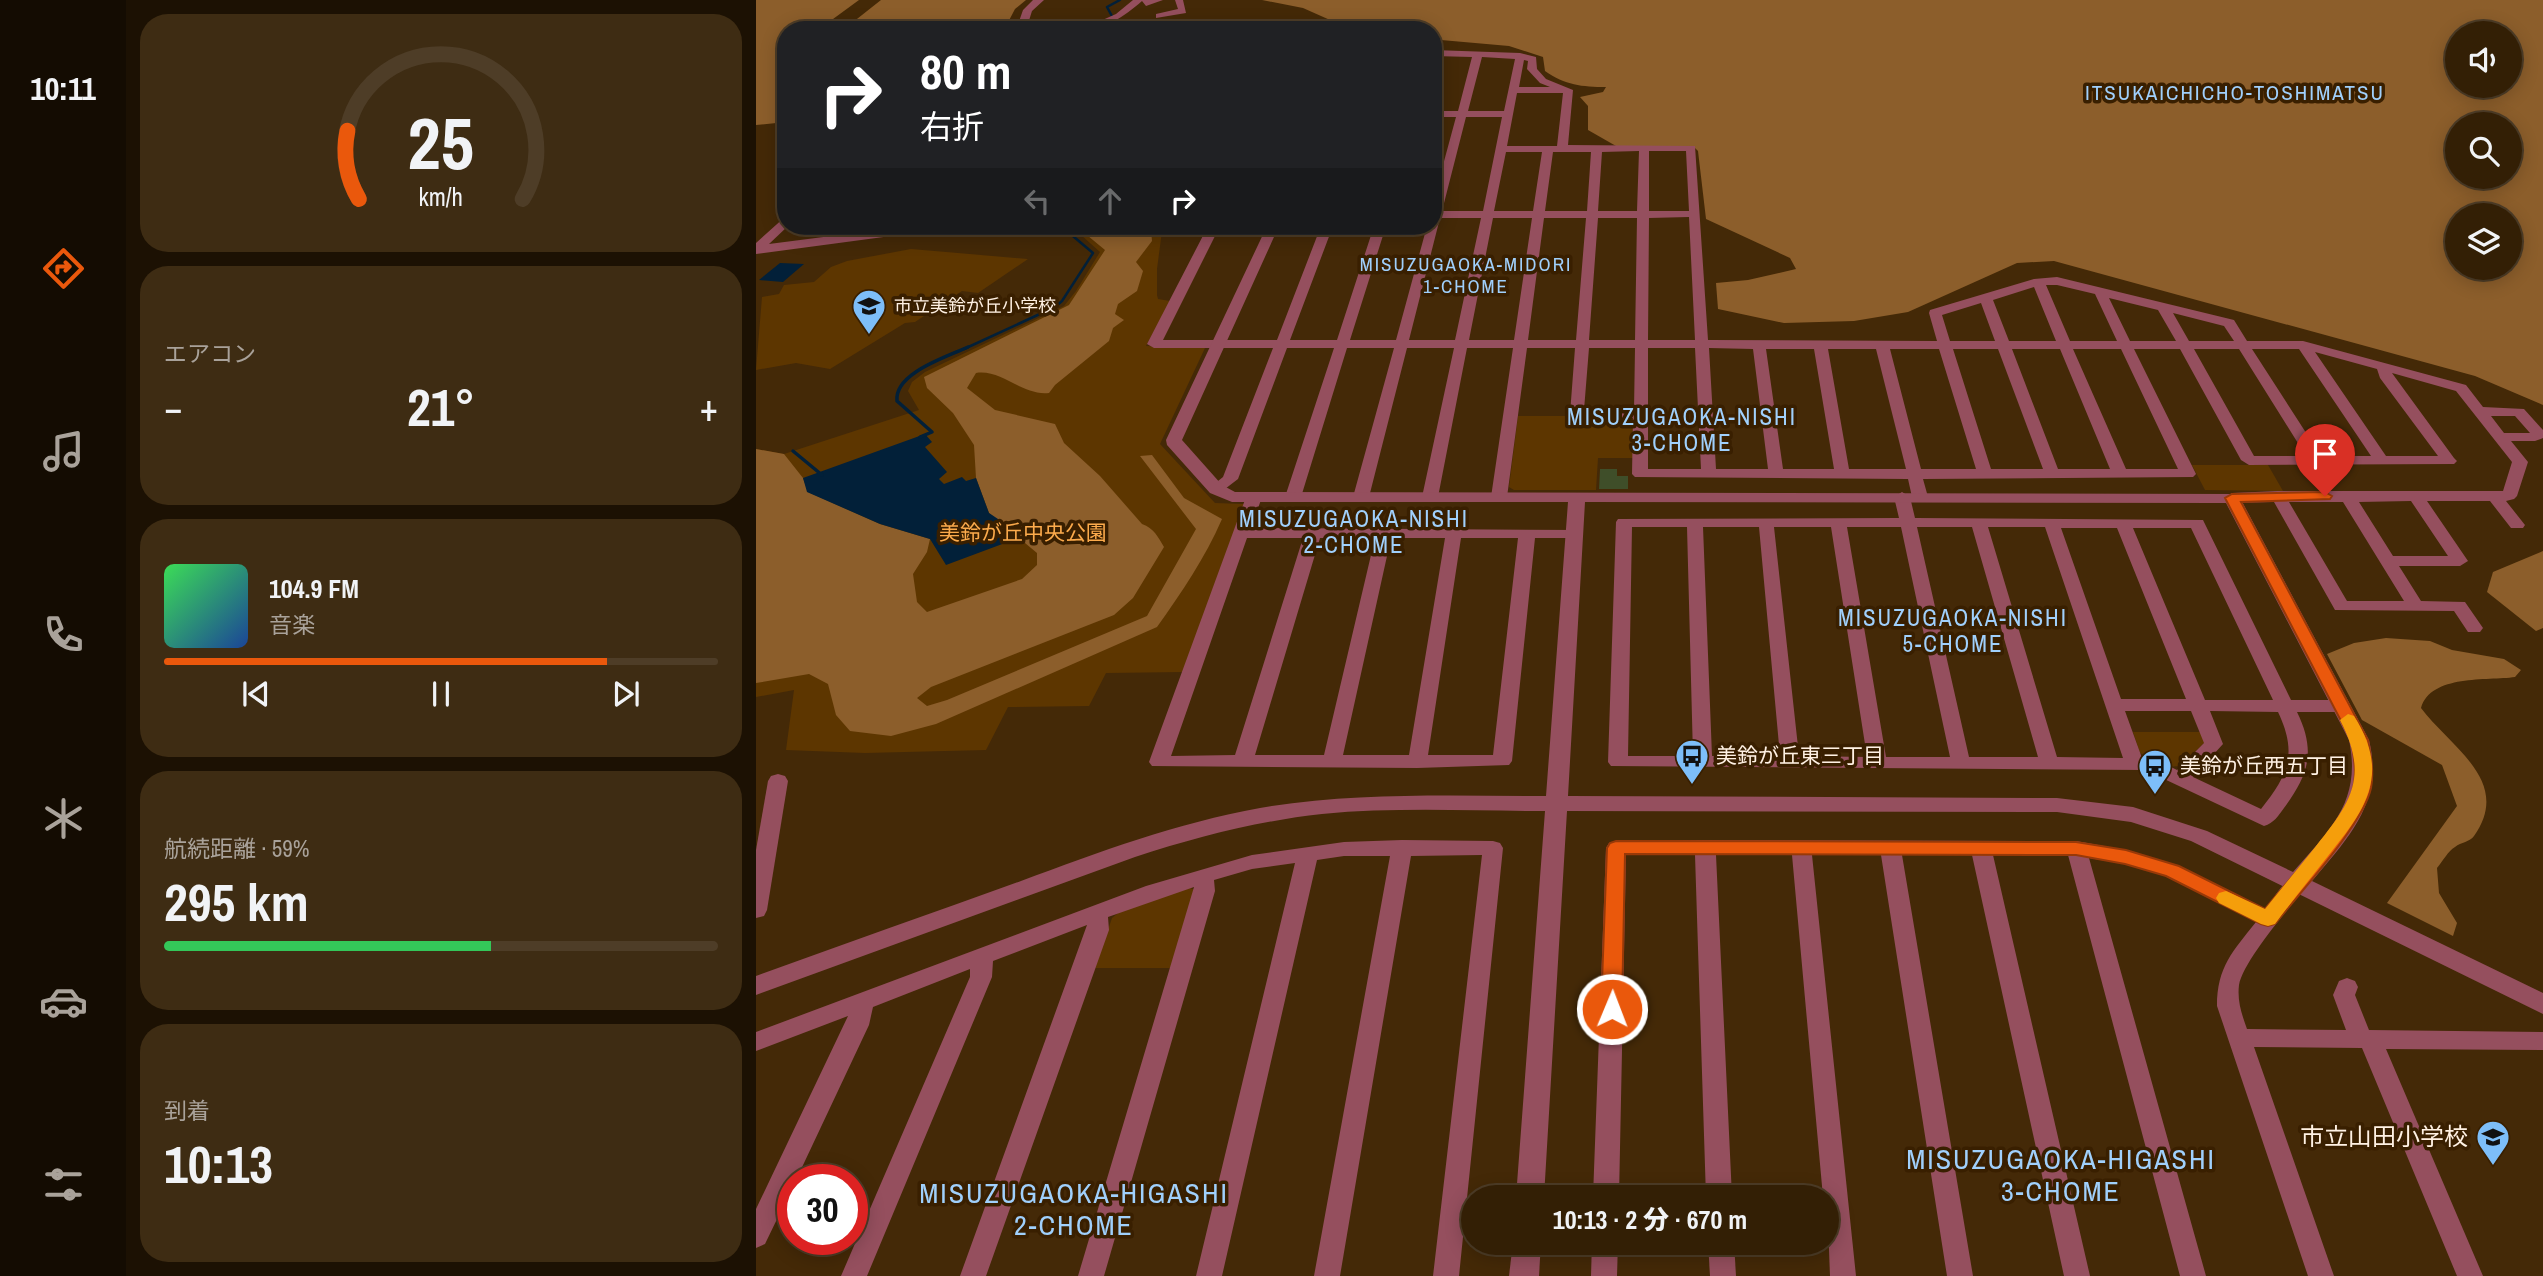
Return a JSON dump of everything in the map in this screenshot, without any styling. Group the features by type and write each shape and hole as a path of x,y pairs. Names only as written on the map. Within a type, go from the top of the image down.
{"street":[{"path":"1024,21 1028,10 1040,0"},
{"path":"1111,21 1138,0"},
{"path":"1146,0 1146,3 1159,0"},
{"path":"1159,16 1183,11 1179,0"},
{"path":"1442,53 1520,56 1533,59 1532,69 1542,81 1568,90"},
{"path":"1442,191 1478,54"},
{"path":"1430,497 1520,56"},
{"path":"1514,90 1568,90"},
{"path":"1499,497 1539,215 1568,90"},
{"path":"1442,114 1510,114"},
{"path":"1503,149 1690,148 1709,473"},
{"path":"1597,149 1577,414 1640,414"},
{"path":"1644,149 1640,474 2188,474 2101,292"},
{"path":"1442,219 1489,215 1694,214"},
{"path":"756,250 777,229"},
{"path":"756,250 868,235"},
{"path":"1209,235 1154,344 1217,344 2243,344 2303,345 2461,388 2520,462 2509,496 2495,497 1232,497 1216,489 1175,445 1174,440 1217,344 1269,235"},
{"path":"1216,489 1230,479 1324,235"},
{"path":"1293,497 1377,235"},
{"path":"1362,497 1430,235"},
{"path":"1985,474 1935,313 2038,282 2057,281 2229,323 2316,460"},
{"path":"2038,282 2120,474"},
{"path":"1985,296 2052,474"},
{"path":"2164,308 2249,460 2449,461 2385,374 2383,366"},
{"path":"1759,344 1776,473"},
{"path":"1820,344 1842,474"},
{"path":"1882,344 1915,474 1908,523 1961,763"},
{"path":"2303,345 2382,461"},
{"path":"2480,411 2519,412 2539,434 2535,438 2501,437"},
{"path":"2278,496 2341,606 2459,606 2473,628"},
{"path":"1254,497 1159,762 1502,761 1527,533"},
{"path":"1531,1185 1577,497"},
{"path":"2348,497 2416,606"},
{"path":"2390,561 2460,561 2416,497"},
{"path":"2495,497 2517,525"},
{"path":"2232,498 2359,740 2364,768 2362,790 2352,814 2268,919 2238,961 2228,984 2228,1006 2320,1276"},
{"path":"1623,522 1908,523 2196,523 2300,743 2301,759 2295,779 2264,819 2148,764 1618,762 1623,522"},
{"path":"1766,522 1790,762"},
{"path":"1838,522 1877,762"},
{"path":"1696,523 1703,762"},
{"path":"1979,523 2049,762"},
{"path":"2051,523 2134,763"},
{"path":"2123,523 2214,744 2180,779"},
{"path":"1242,533 1574,533"},
{"path":"1243,761 1313,533"},
{"path":"1332,761 1384,533"},
{"path":"1417,762 1454,533"},
{"path":"2115,705 2341,706"},
{"path":"756,910 778,781"},
{"path":"756,986 1127,850 1191,831 1259,816 1321,807 1384,803 2085,807 2169,825 2199,836 2543,1004"},
{"path":"1801,846 1843,1276"},
{"path":"1327,1276 1402,847"},
{"path":"756,1042 1153,891 1252,862 1308,853 1402,847 1493,848 1446,1276"},
{"path":"1705,847 1719,1185"},
{"path":"1890,847 1960,1276"},
{"path":"1606,1185 1616,848 2076,848 2126,857 2172,871 2268,919"},
{"path":"1981,848 2077,1276"},
{"path":"2076,848 2193,1276"},
{"path":"1209,1276 1308,853"},
{"path":"1091,1276 1204,891 1204,875"},
{"path":"973,1276 1098,930 1097,913"},
{"path":"854,1276 982,977 982,956"},
{"path":"2347,988 2344,995 2470,1276"},
{"path":"756,1236 858,1025 863,1001"},
{"path":"2239,1038 2543,1041"},
{"path":"1524,1276 1526,1255"},
{"path":"1604,1276 1605,1255"},
{"path":"1722,1255 1723,1276"}],"green space":[{"path":"756,0 859,0 830,21 777,21 777,123 756,125"},
{"path":"881,0 1026,0 1015,9 1009,21 854,21"},
{"path":"1262,0 2543,0 2543,405 2475,376 2054,261 2017,263 1908,312 1854,321 1784,323 1718,309 1716,283 1748,280 1796,269 1790,258 1706,219 1698,151 1694,147 1616,146 1588,130 1588,106 1580,97 1603,92 1606,87 1581,86 1567,82 1545,71 1543,57 1509,46 1442,40 1442,21 1335,21 1303,8"},
{"name":"美鈴が丘中央公園","path":"1081,235 1161,235 1157,295 1158,299 1170,301 1146,346 1205,348 1160,444 1215,503 1244,504 1184,672 1106,673 1089,706 1008,707 986,750 865,753 786,750 794,690 756,697 756,449 784,454 919,410 908,391 912,382 925,372 1064,306 1100,252"},
{"path":"1087,235 1151,235 1152,241 1136,262 1143,271 1137,291 1118,304 1115,314 1124,320 1113,328 1109,341 1055,385 1049,393 1030,391 985,373 976,373 967,388 995,410 1055,424 1064,443 1100,476 1142,524 1153,530 1164,547 1133,598 1114,615 931,687 917,698 927,706 947,700 1147,616 1196,529 1140,456 1152,455 1184,498 1222,519 1201,561 1157,627 936,724 891,736 850,731 836,715 828,684 809,674 756,683 756,449 784,454 803,478 808,492 880,524 930,539 927,552 913,574 917,602 927,612 1022,579 1037,565 1037,553 989,513 976,478 974,445 953,413 927,388 924,377 1069,305 1105,250"},
{"path":"911,249 1028,259 978,293 962,291 915,322 905,323 830,369 796,363 756,370 762,297 779,294 784,285 814,282 831,267 847,261"},
{"path":"1518,416 1627,416 1635,420 1634,458 1598,458 1596,490 1514,490 1509,487"},
{"path":"2192,465 2268,465 2283,491 2205,490"},
{"path":"2543,551 2543,628 2536,631 2487,592 2493,572"},
{"path":"2386,638 2430,641 2452,650 2504,659 2521,670 2515,677 2448,684 2427,697 2421,708 2473,766 2482,782 2486,798 2484,816 2474,836 2452,849 2437,868 2439,893 2457,923 2453,936 2387,903 2457,806 2442,765 2362,720 2327,654 2354,643"},
{"path":"2133,732 2201,732 2205,742 2180,766 2167,767 2140,753"},
{"path":"1186,886 1197,891 1174,968 1095,968 1112,918 1123,909"}],"water":[{"path":"780,263 804,264 783,282 759,280"},
{"path":"925,434 932,442 925,447 947,472 939,479 944,484 962,477 966,481 976,478 989,513 1001,521 1005,543 946,565 930,539 880,524 807,492 803,478"}],"building":[{"path":"1600,469 1617,469 1617,476 1628,476 1628,489 1599,489"}],"waterway":[{"path":"1113,18 1107,7 1120,0"},
{"path":"964,349 1055,307 1062,301 1093,253 1072,235"},
{"path":"920,437 932,432 897,401 898,391 904,382 924,367 968,347"},
{"path":"793,451 822,475"}],"slow traffic":[{"path":"2226,898 2268,919 2352,814 2362,790 2364,768 2359,740 2348,720"}],"place":[{"name":"市立美鈴が丘小学校","path":"869,336"},
{"name":"美鈴が丘東三丁目","path":"1692,786"},
{"name":"美鈴が丘西五丁目","path":"2155,796"},
{"name":"市立山田小学校","path":"2493,1167"}],"district":[{"name":"ITSUKAICHICHO-TOSHIMATSU","path":"2235,93"},
{"name":"MISUZUGAOKA-MIDORI 1-CHOME","path":"1466,275"},
{"name":"MISUZUGAOKA-NISHI 3-CHOME","path":"1682,430"},
{"name":"MISUZUGAOKA-NISHI 2-CHOME","path":"1354,532"},
{"name":"MISUZUGAOKA-NISHI 5-CHOME","path":"1953,631"},
{"name":"MISUZUGAOKA-HIGASHI 3-CHOME","path":"2061,1175"},
{"name":"MISUZUGAOKA-HIGASHI 2-CHOME","path":"1074,1209"}],"route":[{"path":"1612,1009 1616,848 2076,848 2126,857 2172,871 2268,919 2352,814 2362,790 2364,768 2359,740 2232,498 2325,496"}]}
